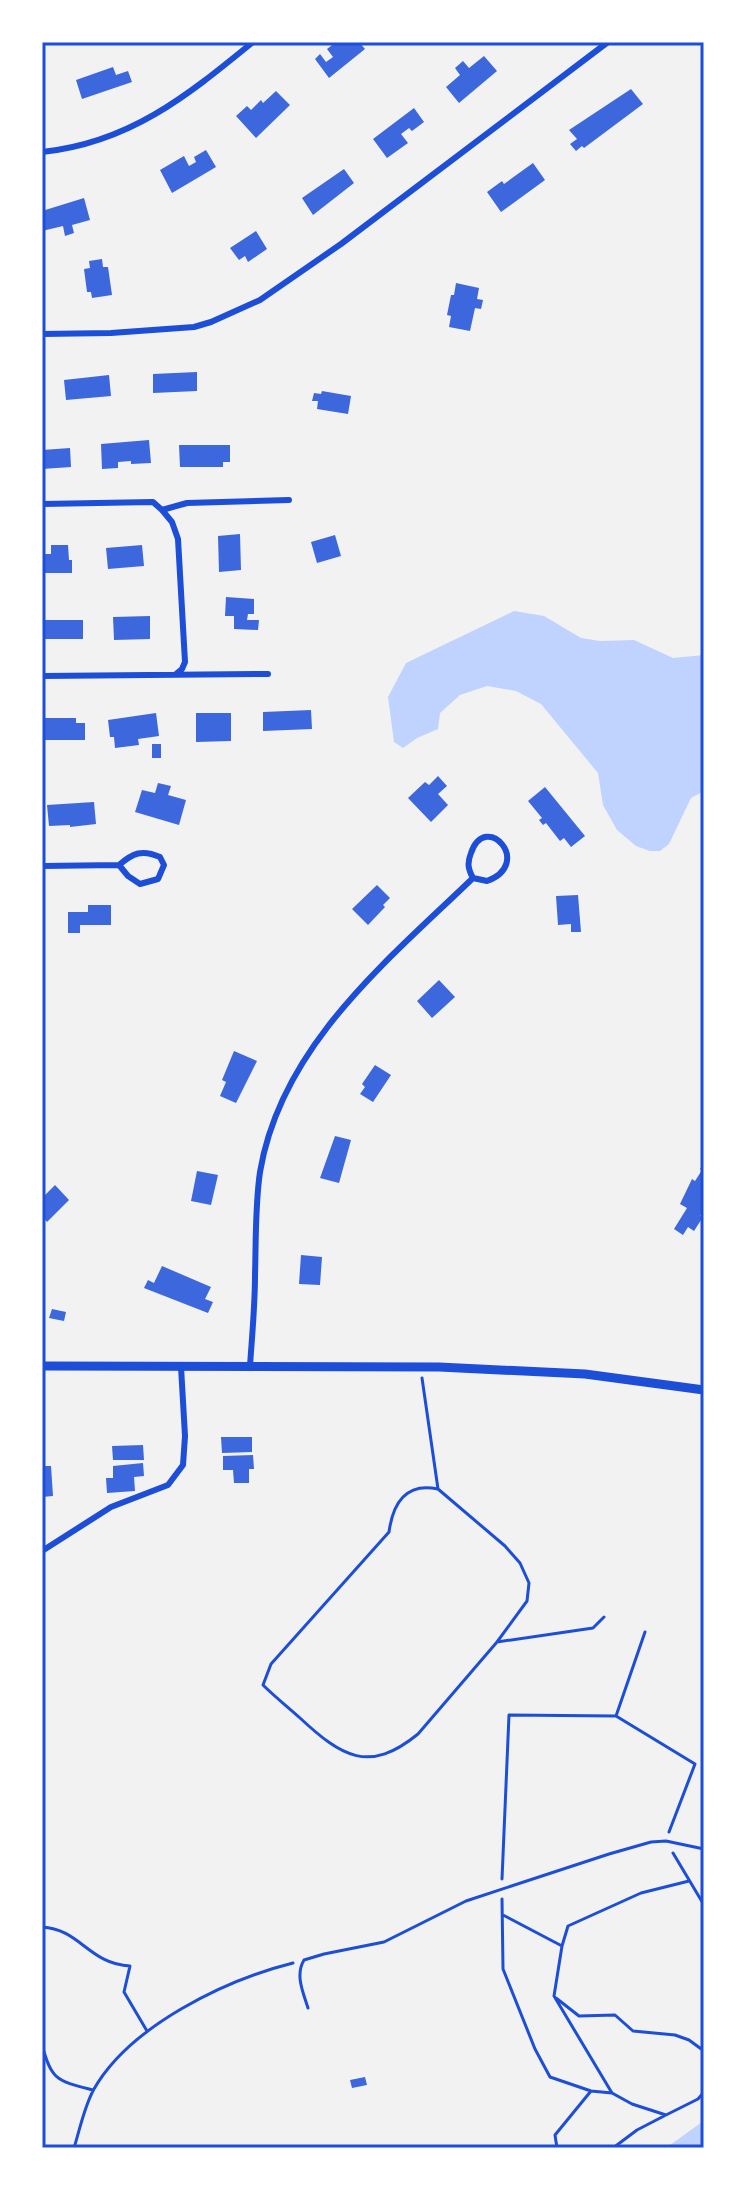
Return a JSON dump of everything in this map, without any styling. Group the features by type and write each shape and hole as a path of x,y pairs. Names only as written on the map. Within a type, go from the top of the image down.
{"main road":[{"path":"42,1366 420,1367 585,1374 704,1390"}],"street":[{"path":"42,152 89,144 145,122 199,86 253,42"},
{"path":"42,334 194,327 260,300 341,244 608,42"},
{"path":"162,510 187,503 289,500"},
{"path":"42,504 153,502 172,522 178,539 185,662 176,674"},
{"path":"42,676 268,674"},
{"path":"487,837 496,838 504,846 508,857 503,871 487,881 473,878 468,869 469,856 475,845 487,837"},
{"path":"42,866 119,865 140,852 160,857 164,865 158,879 140,884 119,865"},
{"path":"250,1366 259,1176 269,1135 284,1097 332,1020 357,991 473,878"},
{"path":"42,1551 111,1507 168,1485 183,1465 185,1436 181,1367"}],"lane":[{"path":"308,2008 299,1970 304,1960 384,1942 466,1901 651,1842 666,1841 704,1849"}],"path":[{"path":"420,1367 438,1489"},
{"path":"424,1486 438,1489 505,1546 520,1563 529,1583 527,1601 497,1642 418,1734 405,1745 378,1757 364,1759 330,1745 263,1685 271,1664 389,1532 392,1512 404,1496 424,1486"},
{"path":"497,1642 593,1628 604,1617"},
{"path":"616,1716 645,1632"},
{"path":"666,2115 632,2104 612,2093 591,2091 550,2077 535,2049 503,1969 502,1888 509,1715 616,1716 695,1764 666,1841 704,1905"},
{"path":"612,2093 554,1996 568,1926 641,1893 689,1881"},
{"path":"503,1915 562,1946"},
{"path":"42,1927 55,1928 78,1939 85,1949 103,1960 130,1966 124,1992 148,2032"},
{"path":"74,2148 93,2090 116,2062 148,2032 205,1994 236,1980 304,1960"},
{"path":"554,1996 579,2016 615,2015 633,2031 675,2035 704,2051"},
{"path":"42,2044 48,2069 64,2082 93,2090"},
{"path":"557,2148 555,2135 591,2091"},
{"path":"613,2148 637,2130 698,2099 704,2092"}],"water":[{"path":"514,611 544,616 581,638 634,640 673,658 704,655 704,791 691,798 669,844 660,851 636,846 617,830 603,805 598,773 541,704 516,691 487,686 460,695 440,713 438,729 403,748 394,742 388,697 406,663"},
{"path":"702,2122 704,2148 666,2148"}],"building":[{"path":"336,42 359,42 365,49 329,78 315,59 320,54 326,62 333,57 327,49"},
{"path":"484,56 497,71 459,103 446,87 460,75 455,68 463,61 469,68"},
{"path":"113,67 116,75 128,71 132,82 82,99 76,80"},
{"path":"631,89 643,104 576,151 570,144 577,139 569,130"},
{"path":"276,91 290,105 256,138 236,116 247,106 251,110 261,100 263,103"},
{"path":"414,108 424,122 412,131 409,128 401,134 408,143 387,158 373,139"},
{"path":"206,150 216,167 172,193 160,170 184,156 189,166 196,162 194,157"},
{"path":"533,163 545,180 501,212 487,192"},
{"path":"344,169 354,183 313,215 302,198"},
{"path":"84,198 90,220 72,225 74,233 65,236 63,226 42,231 42,211"},
{"path":"256,231 267,249 248,262 245,256 239,260 230,248"},
{"path":"102,259 103,267 108,267 112,295 92,298 91,292 87,292 84,269 90,268 89,261"},
{"path":"456,283 479,288 477,299 483,300 481,309 475,308 470,331 449,327 451,316 447,315"},
{"path":"197,372 197,391 153,393 153,374"},
{"path":"109,375 111,396 66,400 64,380"},
{"path":"322,391 351,396 348,414 317,409 318,401 312,401 314,393 321,394"},
{"path":"149,440 151,463 118,462 118,468 102,469 101,444"},
{"path":"179,445 230,445 230,462 223,462 223,467 180,467"},
{"path":"70,448 71,467 42,469 42,450"},
{"path":"240,534 241,570 219,572 218,536"},
{"path":"335,535 341,556 317,563 311,542"},
{"path":"51,545 68,545 72,573 42,573 42,554 51,554"},
{"path":"142,545 144,566 108,569 106,548"},
{"path":"226,597 254,599 254,614 248,614 247,620 259,620 258,630 234,629 234,616 225,616"},
{"path":"150,616 150,639 114,640 113,617"},
{"path":"42,620 83,620 83,639 42,639"},
{"path":"311,710 312,729 263,731 263,712"},
{"path":"156,713 159,736 138,739 139,745 115,748 108,720"},
{"path":"196,713 231,713 231,741 196,742"},
{"path":"42,718 76,718 76,723 85,723 85,740 42,740"},
{"path":"152,744 161,744 161,758 152,758"},
{"path":"438,776 447,786 438,794 448,805 431,822 408,798 425,782 429,785"},
{"path":"158,783 171,786 168,795 186,800 179,825 135,812 142,790 155,793"},
{"path":"545,787 585,836 571,847 564,838 560,841 546,823 543,825 539,820 542,818 528,801"},
{"path":"94,802 96,824 49,826 47,805"},
{"path":"377,885 390,898 368,925 352,909"},
{"path":"578,895 581,932 571,932 571,924 558,925 556,896"},
{"path":"88,905 111,905 111,925 80,925 80,933 68,933 68,912 88,912"},
{"path":"439,980 455,997 432,1018 417,1001"},
{"path":"234,1051 257,1061 236,1103 220,1096 226,1082 222,1080"},
{"path":"375,1065 391,1075 373,1102 360,1094 365,1087 362,1084"},
{"path":"335,1136 351,1140 339,1183 320,1178"},
{"path":"704,1162 704,1210 700,1216 703,1217 694,1231 688,1227 683,1235 674,1229 687,1208 680,1204"},
{"path":"197,1171 218,1175 211,1205 191,1201"},
{"path":"55,1185 69,1200 47,1222 42,1216 42,1198"},
{"path":"301,1255 322,1257 320,1285 299,1284"},
{"path":"162,1266 211,1287 205,1299 213,1302 208,1313 144,1288 148,1280 154,1283"},
{"path":"52,1309 66,1312 64,1321 49,1318"},
{"path":"221,1437 252,1437 252,1452 222,1453"},
{"path":"143,1445 144,1460 113,1460 112,1446"},
{"path":"253,1455 254,1469 249,1469 249,1483 234,1483 233,1470 223,1470 223,1456"},
{"path":"143,1463 144,1476 134,1477 135,1491 107,1493 106,1478 113,1478 113,1466"},
{"path":"42,1466 51,1466 53,1496 42,1497"},
{"path":"365,2077 367,2085 352,2088 350,2080"}]}
